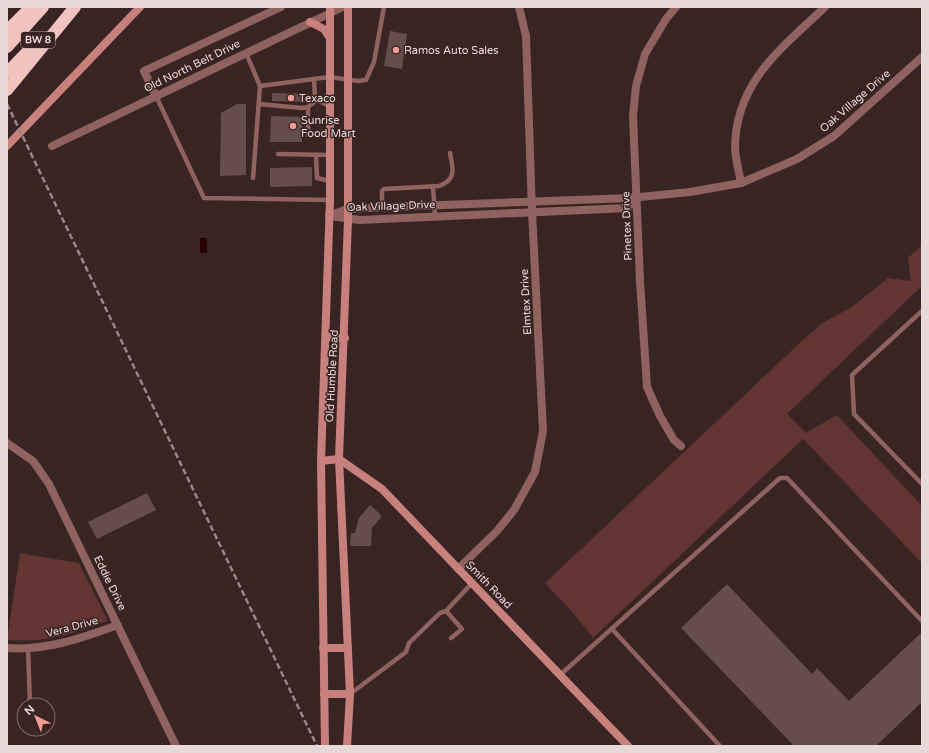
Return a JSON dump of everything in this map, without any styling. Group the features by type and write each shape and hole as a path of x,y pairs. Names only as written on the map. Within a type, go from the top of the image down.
{"highway":[{"path":"7,31 31,7"},
{"name":"BW 8","path":"7,47 43,7"},
{"name":"BW 8","path":"7,73 70,7"},
{"path":"7,90 75,7"}],"main road":[{"path":"7,146 140,7"},
{"name":"Old Humble Road","path":"348,7 348,220 345,338 339,459 350,694 348,746"},
{"name":"Old Humble Road","path":"325,746 321,461 330,200 330,10"},
{"path":"310,22 324,29 330,38"},
{"path":"326,337 345,338"},
{"path":"321,461 339,459"},
{"name":"Smith Road","path":"339,459 382,489 628,746"},
{"path":"323,648 348,648"},
{"path":"324,694 350,694"}],"street":[{"name":"Old North Belt Drive","path":"156,96 144,71 281,7"},
{"name":"Old North Belt Drive","path":"52,146 310,22 330,10 342,7"},
{"name":"Elmtex Drive","path":"458,569 514,510 535,472 543,431 532,211 526,36 519,7"},
{"name":"Pinetex Drive","path":"676,7 666,19 645,54 636,86 633,116 647,387 660,416 674,440 681,446"},
{"path":"741,183 735,147 739,113 757,75 782,47 825,7"},
{"name":"Oak Village Drive","path":"329,216 347,209 630,198 636,196 690,192 741,183 797,159 834,136 922,57"},
{"name":"Oak Village Drive","path":"329,216 348,220 628,208 636,196"},
{"name":"Eddie Drive","path":"7,444 22,452 42,472 176,746"},
{"name":"Vera Drive","path":"7,648 28,648 71,641 118,625"}],"lane":[{"path":"260,86 329,77 358,81 366,80 371,71 380,39 384,7"},
{"path":"246,53 260,86 253,178"},
{"path":"314,79 315,98 329,106"},
{"path":"156,96 165,119 204,198 330,200"},
{"path":"259,104 302,108 308,107 317,100"},
{"path":"308,107 308,135"},
{"path":"382,207 382,191 384,189 446,184 450,180 453,173 450,153"},
{"path":"278,154 330,155"},
{"path":"316,155 317,178 330,181"},
{"path":"434,186 435,216"},
{"path":"922,311 852,375 854,414 922,484"},
{"path":"560,675 780,478 787,478 922,621"},
{"path":"350,694 406,652 409,643 440,613 446,611 472,583"},
{"path":"446,611 462,630 451,638"},
{"path":"612,629 720,746"},
{"path":"28,648 30,697"}],"shaded area":[{"path":"200,238 207,238 207,253 200,253"},
{"path":"922,245 922,286 787,414 806,433 837,415 922,506 922,563 803,439 593,638 575,615 545,583 804,339 824,322 852,307 888,278 911,281 908,258"},
{"path":"20,553 79,563 108,621 70,634 47,639 22,641 7,640"}],"building":[{"name":"Ramos Auto Sales","path":"390,31 407,34 402,69 384,66"},
{"name":"Texaco","path":"272,93 309,94 309,102 272,101"},
{"path":"237,104 246,104 246,175 220,176 221,113"},
{"path":"271,116 302,117 302,142 270,142"},
{"path":"312,167 312,186 270,187 270,168"},
{"path":"147,493 156,510 97,539 88,522"},
{"path":"370,505 382,516 372,528 371,546 350,546 351,533 355,533 359,518"},
{"path":"727,584 812,674 817,668 849,701 922,632 922,702 876,746 794,746 681,628"}],"railway":[{"path":"7,104 317,746"}],"place":[{"name":"Ramos Auto Sales","path":"396,50"},
{"name":"Texaco","path":"291,98"},
{"name":"Sunrise Food Mart","path":"293,126"}]}
